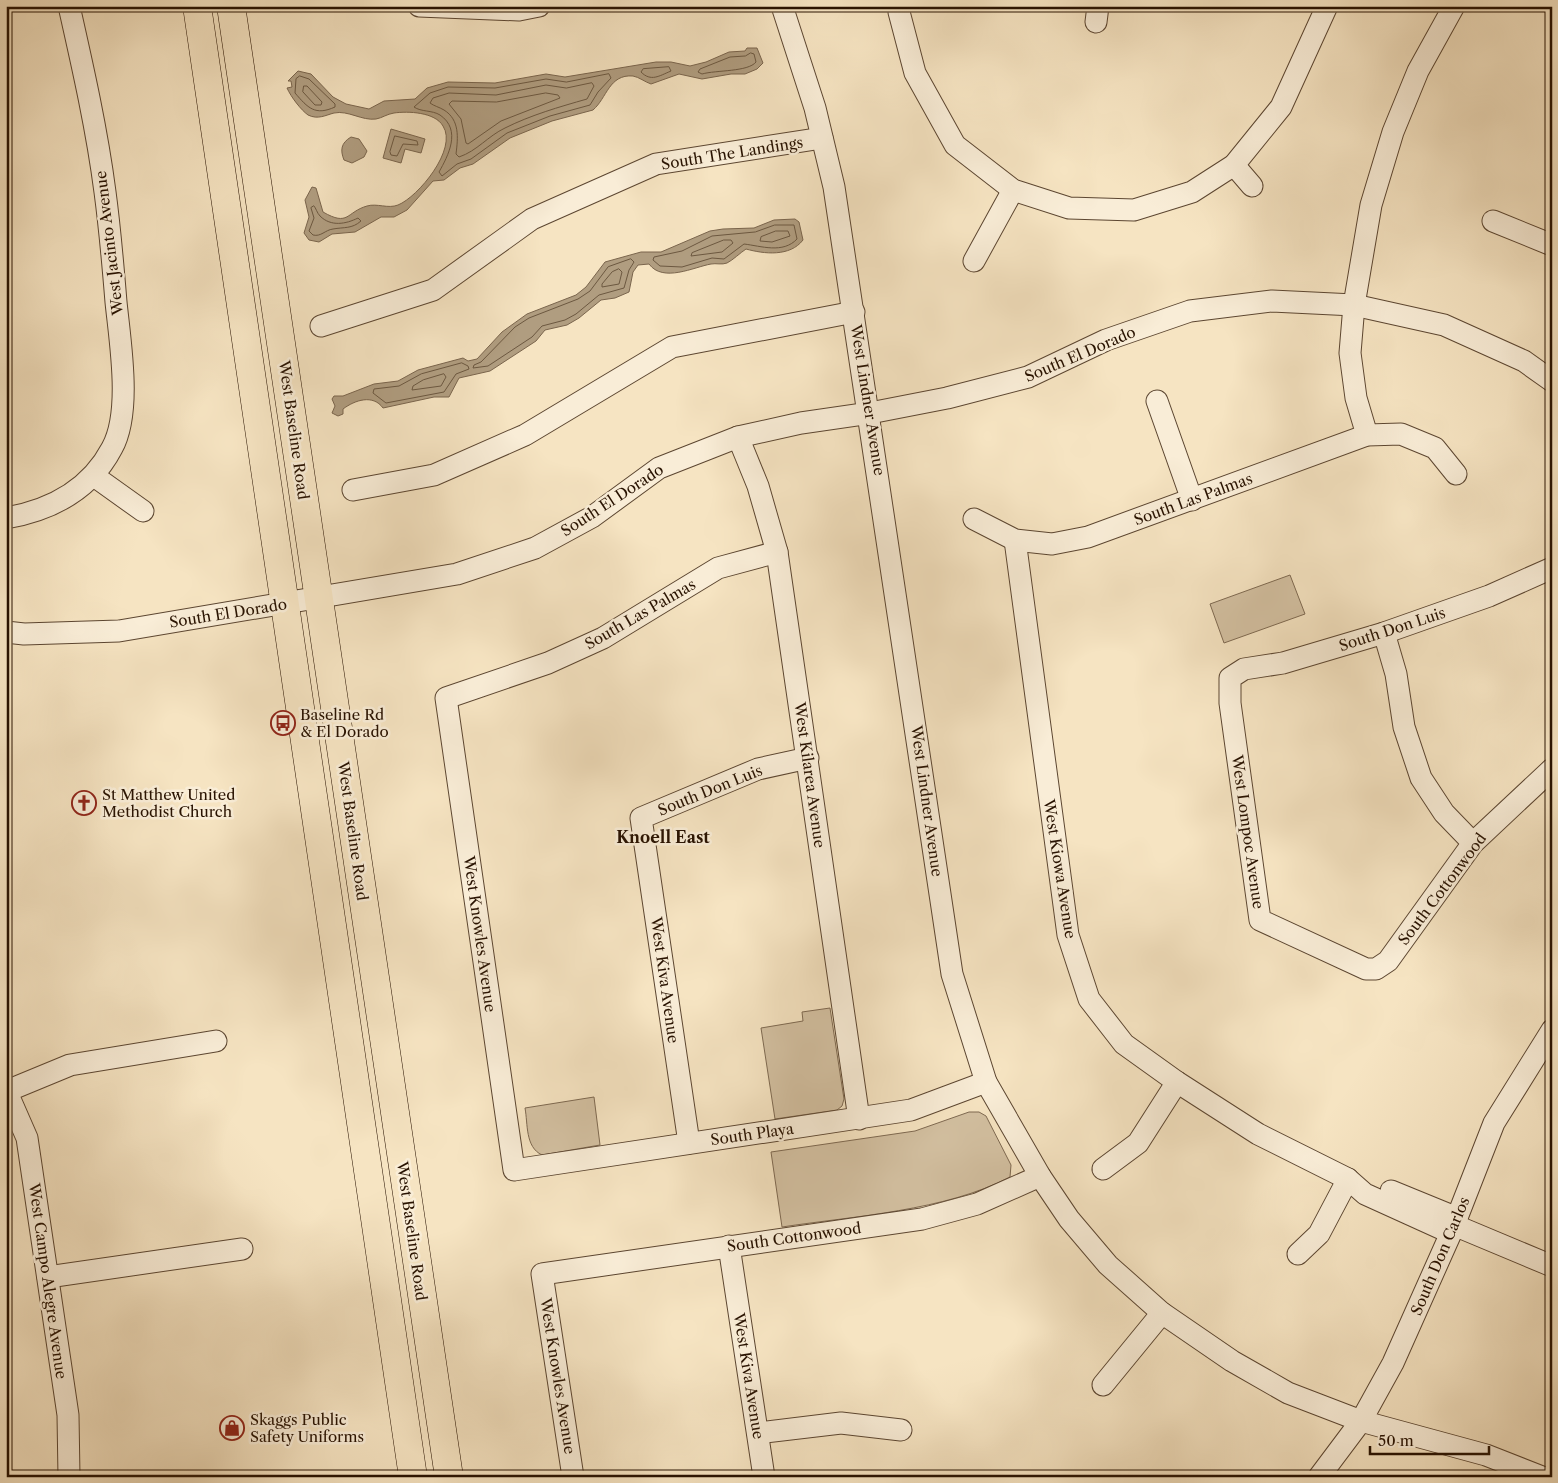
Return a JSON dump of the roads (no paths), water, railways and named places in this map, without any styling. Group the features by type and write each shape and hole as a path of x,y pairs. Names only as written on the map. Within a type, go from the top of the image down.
{"main road":[{"path":"197,6 413,1477"},
{"name":"West Baseline Road","path":"231,6 449,1477"}],"street":[{"name":"West Jacinto Avenue","path":"6,518 33,513 69,497 94,476 113,447 121,413 124,377 105,192 88,92 69,6"},
{"path":"420,6 519,10 539,6"},
{"name":"West Lindner Avenue","path":"782,6 815,108 834,187 870,413 952,974 986,1082 1040,1176 1069,1219 1108,1265 1162,1314 1232,1361 1288,1393 1361,1421 1486,1455 1542,1477"},
{"path":"899,6 915,73 956,145 1013,190 1069,208 1134,210 1192,192 1234,165 1281,107 1328,6"},
{"path":"1367,435 1356,398 1350,353 1354,305 1371,205 1393,132 1418,71 1454,6"},
{"name":"South The Landings","path":"322,326 433,290 532,219 656,164 822,138"},
{"path":"1234,165 1252,186"},
{"path":"974,261 1013,190"},
{"path":"1493,220 1552,244"},
{"name":"South El Dorado","path":"6,632 24,634 119,631 318,599 457,574 535,548 592,517 659,468 738,437 801,423 870,413 947,398 1028,378 1106,340 1190,311 1272,301 1354,305 1444,325 1524,361 1552,381"},
{"path":"353,490 434,475 525,436 672,347 854,312"},
{"path":"1157,401 1192,500"},
{"name":"South Las Palmas","path":"1015,540 1052,544 1088,537 1367,435 1401,434 1435,448 1456,474"},
{"name":"West Kilarea Avenue","path":"738,437 758,486 777,552 859,1119"},
{"path":"94,476 143,511"},
{"path":"974,519 1015,540"},
{"name":"West Kiowa Avenue","path":"1015,540 1068,935 1089,999 1124,1044 1176,1082 1258,1134 1348,1178 1365,1194 1454,1225 1552,1266"},
{"name":"South Las Palmas","path":"446,698 548,663 603,638 718,568 777,552"},
{"name":"South Don Luis","path":"1230,678 1244,669 1283,663 1384,633 1489,596 1552,568"},
{"path":"1384,633 1396,674 1404,728 1421,778 1444,813 1473,843"},
{"name":"West Lompoc Avenue","path":"1230,678 1230,703 1260,920 1366,970 1376,969"},
{"name":"West Knowles Avenue","path":"446,698 514,1170"},
{"name":"South Don Luis","path":"641,818 758,769 808,758"},
{"name":"South Cottonwood","path":"1376,969 1388,961 1473,843 1550,773"},
{"name":"West Kiva Avenue","path":"641,818 689,1143"},
{"name":"South Don Carlos","path":"1319,1477 1361,1421 1393,1363 1454,1225 1494,1124 1552,1030"},
{"path":"7,1091 70,1065 216,1041"},
{"name":"South Playa","path":"514,1170 910,1110 986,1082"},
{"path":"1103,1169 1138,1143 1176,1082"},
{"name":"West Campo Alegre Avenue","path":"7,1091 27,1138 68,1415 69,1477"},
{"name":"South Cottonwood","path":"542,1274 922,1219 977,1204 1040,1176"},
{"path":"1298,1254 1319,1234 1348,1178"},
{"name":"West Kiva Avenue","path":"729,1246 764,1477"},
{"path":"48,1277 242,1249"},
{"name":"West Knowles Avenue","path":"542,1274 573,1477"},
{"path":"1103,1385 1162,1314"},
{"path":"758,1433 840,1423 901,1430"}],"water":[{"path":"747,48 757,48 763,63 757,69 745,74 731,74 702,79 679,74 651,84 633,76 625,76 613,83 593,110 552,121 510,138 473,164 460,168 444,180 433,181 407,210 394,217 381,217 355,232 332,234 319,242 309,240 304,233 309,217 305,200 312,187 316,188 323,212 338,218 347,217 367,206 398,205 416,193 434,171 441,159 446,136 443,126 439,121 428,115 406,112 371,119 339,112 319,117 308,115 296,103 287,88 292,87 291,81 288,81 298,71 311,74 333,97 346,104 369,109 384,101 415,99 427,88 448,82 495,83 546,74 565,77 656,62 671,62 690,66 706,62 729,52 745,51"},
{"path":"391,129 425,139 421,153 405,149 401,163 383,158"},
{"path":"351,137 359,139 367,151 364,157 352,163 344,160 342,153 343,144"},
{"path":"795,219 799,222 803,240 798,245 784,252 769,253 746,249 727,263 711,264 670,273 655,270 649,264 638,265 633,272 629,292 615,298 601,300 567,325 545,330 536,341 490,371 459,378 449,397 434,397 383,408 374,401 364,400 353,403 343,409 343,414 338,416 332,413 335,406 332,399 334,396 343,396 374,384 398,381 418,370 463,358 468,361 477,359 502,332 527,314 576,295 586,287 605,262 641,252 661,252 710,231 754,228 774,220"}],"place":[{"name":"Baseline Rd & El Dorado","path":"283,723"},
{"name":"St Matthew United Methodist Church","path":"84,803"},
{"name":"Skaggs Public Safety Uniforms","path":"232,1428"}],"district":[{"name":"Knoell East","path":"663,837"}]}
